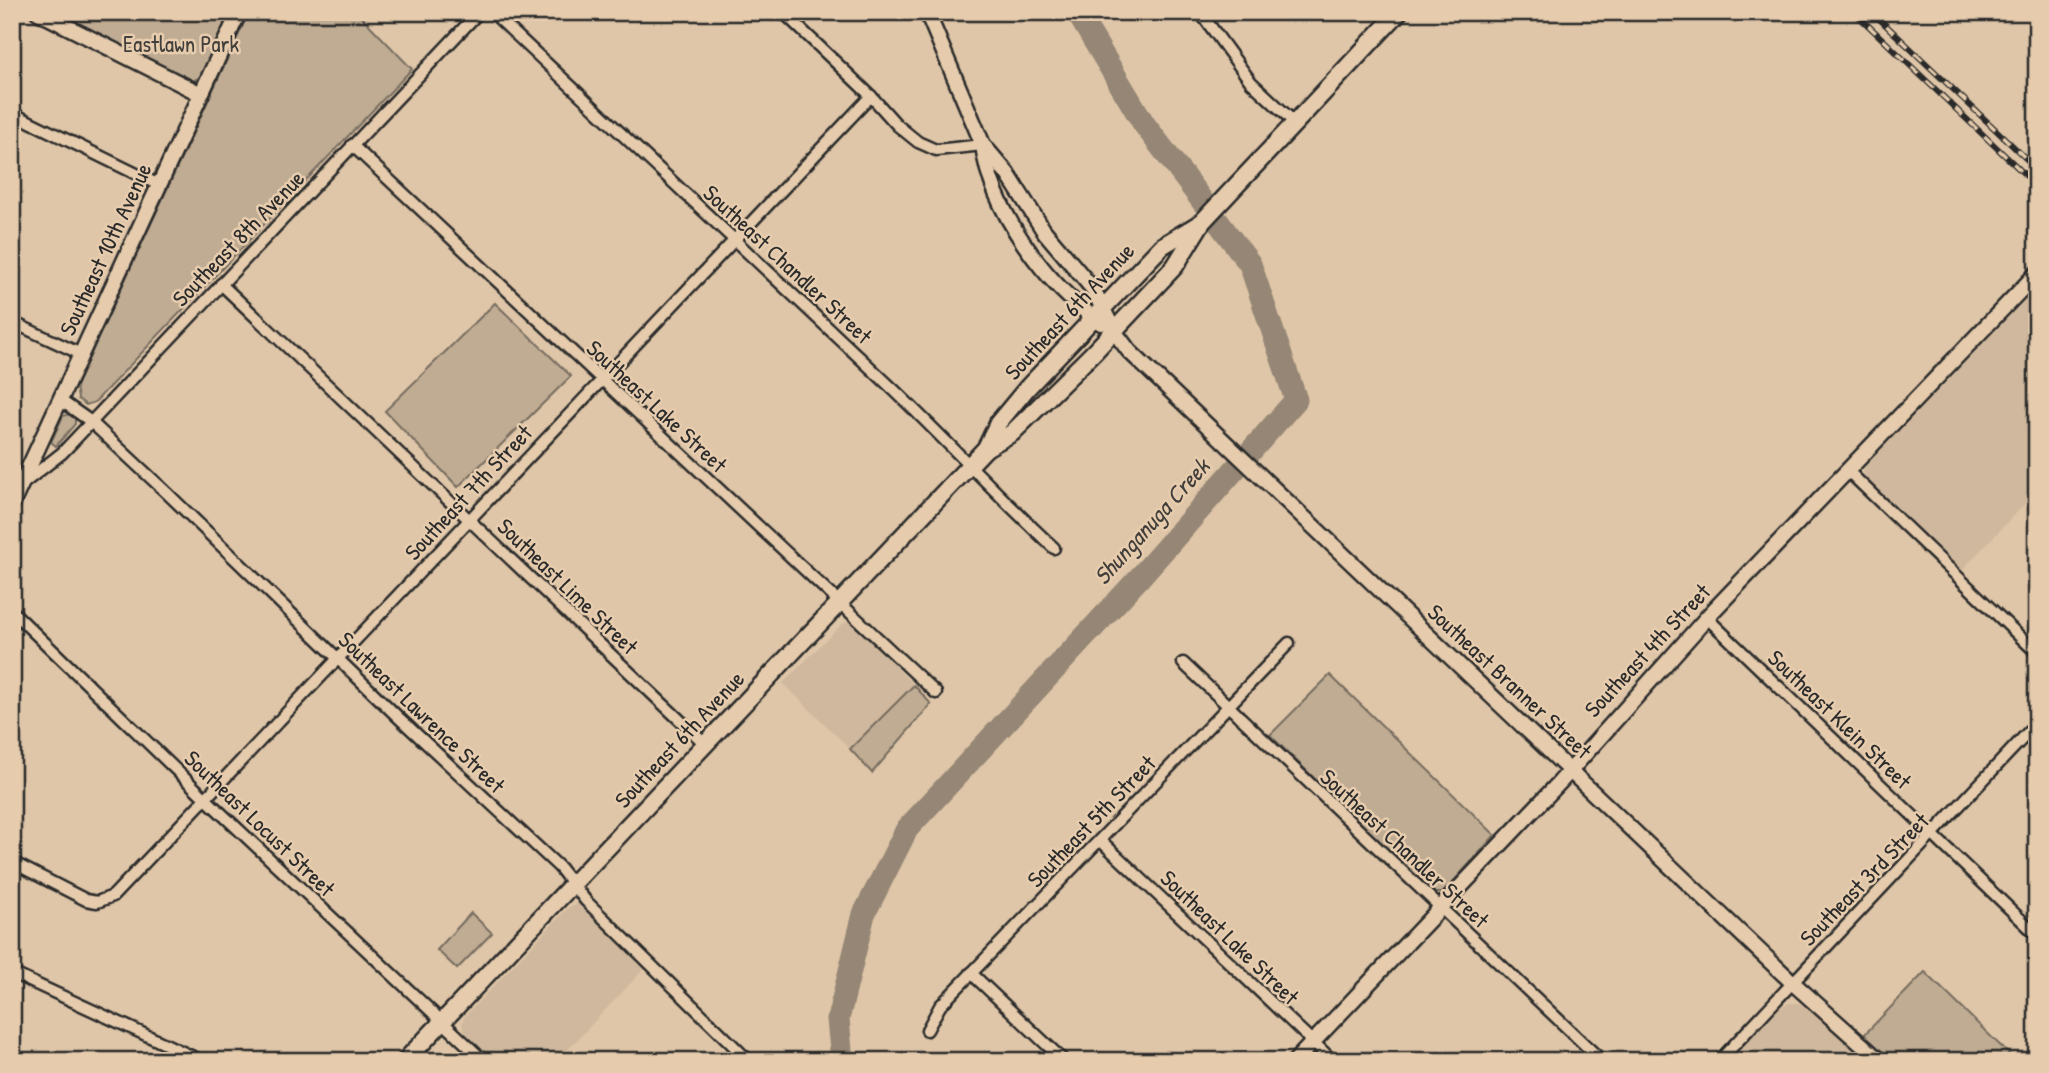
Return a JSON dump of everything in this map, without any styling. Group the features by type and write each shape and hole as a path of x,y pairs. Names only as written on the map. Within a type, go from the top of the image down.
{"main road":[{"path":"38,12 201,94"},
{"name":"Southeast 10th Avenue","path":"12,504 239,12"},
{"path":"927,12 983,145"},
{"name":"Southeast 6th Avenue","path":"405,1061 969,465 986,448 1021,425 1114,331 1175,266 1202,222 1399,12"},
{"name":"Southeast Branner Street","path":"983,145 1007,173 1044,231 1093,289 1098,313"},
{"name":"Southeast Branner Street","path":"983,145 986,167 1015,229 1040,265 1076,305 1098,313 1129,351 1793,983 1880,1061"},
{"name":"Southeast 6th Avenue","path":"986,448 998,423 1028,387 1162,246 1202,222"},
{"name":"Southeast 4th Street","path":"1295,1061 1570,769 1707,618 2037,273"}],"street":[{"name":"Southeast 8th Avenue","path":"21,485 62,453 479,12"},
{"name":"Southeast Chandler Street","path":"492,12 894,390 1054,548"},
{"path":"783,12 871,96 897,125 918,142 936,150 983,145"},
{"path":"1200,12 1251,82 1295,123"},
{"name":"Southeast 7th Street","path":"12,862 86,900 97,902 113,896 871,96"},
{"path":"12,113 159,185"},
{"name":"Southeast Lake Street","path":"352,145 936,693"},
{"name":"Southeast Lime Street","path":"221,284 705,744"},
{"path":"12,321 82,354"},
{"name":"Southeast Lawrence Street","path":"60,400 90,421 559,867 586,901 748,1061"},
{"path":"1848,471 2037,653"},
{"name":"Southeast Locust Street","path":"12,611 205,798 484,1061"},
{"name":"Southeast Klein Street","path":"1707,618 2037,935"},
{"name":"Southeast 5th Street","path":"927,1030 940,1006 1289,643"},
{"name":"Southeast Chandler Street","path":"1183,663 1602,1061"},
{"name":"Southeast 3rd Street","path":"1719,1061 2037,723"},
{"name":"Southeast Lake Street","path":"1100,840 1333,1061"},
{"path":"12,973 202,1061"},
{"path":"971,973 1064,1061"}],"shaded area":[{"path":"2037,287 2037,491 1962,570 1866,479 1863,472"},
{"path":"848,622 914,685 850,749 783,683 842,624"},
{"path":"578,903 645,968 557,1061 495,1061 465,1032 462,1025 464,1017 568,908"},
{"path":"1799,1003 1810,1010 1867,1061 1728,1061 1781,1007"}],"green space":[{"name":"Eastlawn Park","path":"54,12 230,12 201,76 193,81 185,80"},
{"path":"249,12 357,12 412,69 95,402 86,405 78,399 76,386"},
{"path":"495,303 571,376 458,487 385,411"},
{"path":"70,414 75,418 75,424 56,446 51,442 63,416"},
{"path":"1330,675 1495,835 1443,893 1435,893 1427,888 1270,735"},
{"path":"914,685 931,704 872,773 850,749"},
{"path":"471,913 492,933 457,969 437,950"},
{"path":"1925,972 2016,1061 1893,1061 1864,1035"}],"waterway":[{"name":"Shunganuga Creek","path":"842,1061 838,1019 864,914 907,829 1140,577 1296,400 1250,264 1144,124 1077,12"}],"railway":[{"path":"1854,12 2037,186"},
{"path":"1872,12 2037,169"}]}
